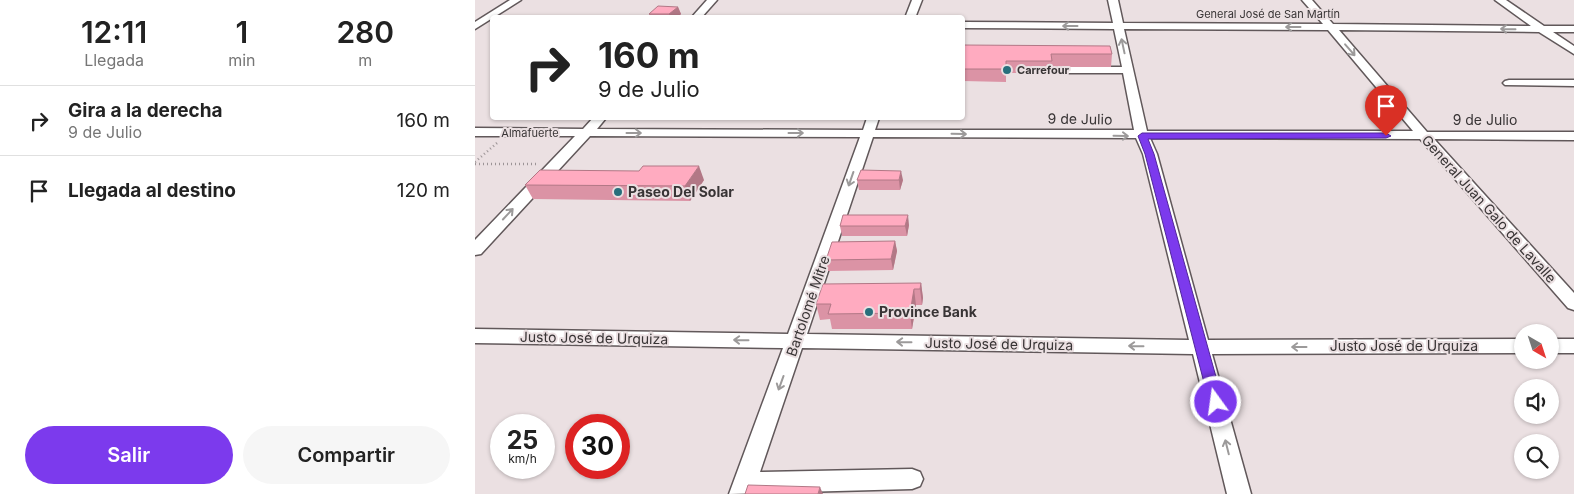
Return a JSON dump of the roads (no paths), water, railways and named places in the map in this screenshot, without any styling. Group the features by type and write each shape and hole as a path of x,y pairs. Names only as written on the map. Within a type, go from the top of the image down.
{"street":[{"path":"492,15 516,0"},
{"path":"698,15 712,0"},
{"path":"911,15 917,0"},
{"path":"1113,0 1142,136 1149,154 1202,347 1239,494"},
{"name":"General Juan Galo de Lavalle","path":"1307,0 1424,136 1574,304"},
{"path":"1500,0 1574,51"},
{"path":"476,25 490,16"},
{"path":"476,25 490,24"},
{"name":"General José de San Martín","path":"965,26 1574,29"},
{"path":"1058,70 1128,70"},
{"path":"1509,84 1574,83"},
{"path":"475,250 598,120"},
{"name":"9 de Julio","path":"585,133 870,125 1142,136 1574,136"},
{"name":"Bartolomé Mitre","path":"743,488 870,125"},
{"name":"Almafuerte","path":"475,132 585,133"},
{"name":"Justo José de Urquiza","path":"475,336 1202,347 1514,346"},
{"path":"1559,346 1574,346"},
{"path":"743,488 912,479"}],"place":[{"name":"Carrefour","path":"1007,70"},
{"name":"Paseo Del Solar","path":"618,192"},
{"name":"Province Bank","path":"869,312"}]}
